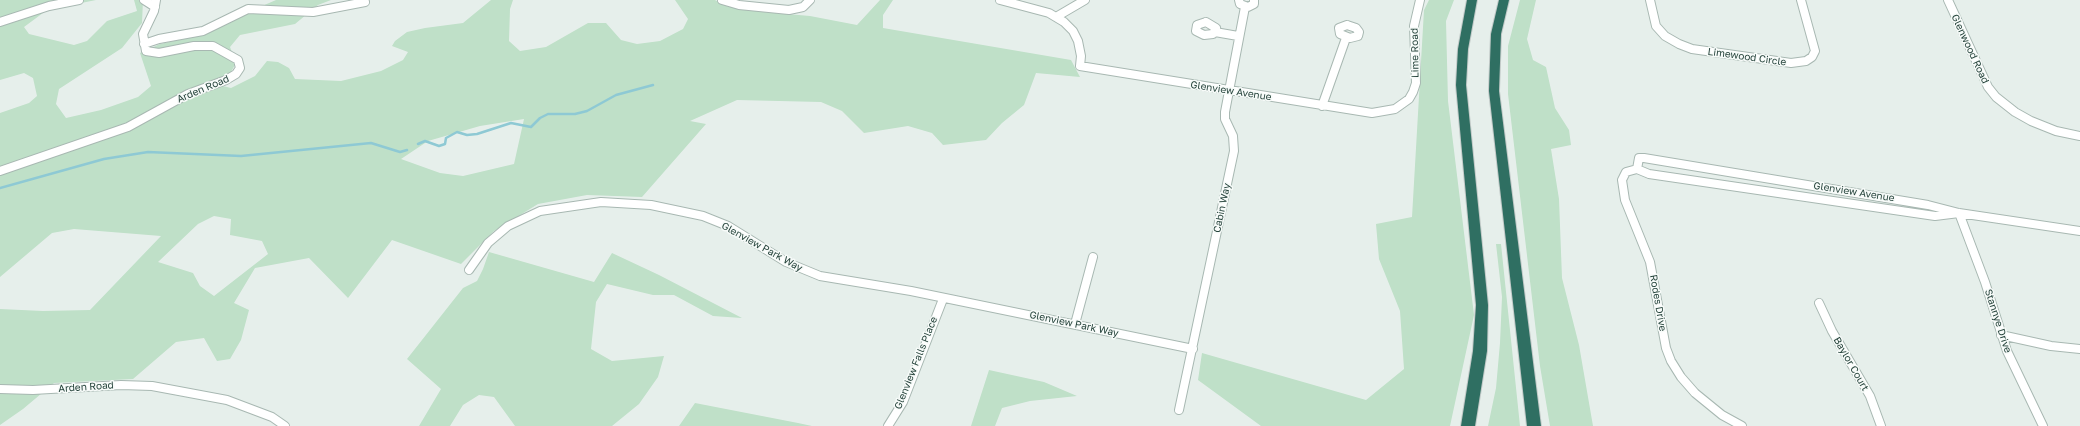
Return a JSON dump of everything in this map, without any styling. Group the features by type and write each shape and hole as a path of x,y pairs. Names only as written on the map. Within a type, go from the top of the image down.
{"highway":[{"path":"1468,426 1480,351 1482,305 1461,85 1463,49 1472,0"},
{"path":"1504,0 1496,34 1494,91 1534,426"},
{"path":"1530,394 1538,426"}],"street":[{"path":"0,22 49,6 79,0"},
{"path":"144,0 156,3 143,34 144,44 159,39 203,31 237,13 248,9 313,12 365,2"},
{"path":"722,0 739,5 789,10 803,7 810,0"},
{"path":"1000,0 1042,11 1056,17 1085,0"},
{"path":"1239,0 1240,4 1245,6 1252,6 1255,3 1254,0"},
{"name":"Lime Road","path":"1383,112 1402,105 1413,92 1416,83 1414,26 1420,0"},
{"name":"Limewood Circle","path":"1650,0 1656,26 1665,36 1679,44 1692,49 1791,63 1806,61 1812,57 1815,51 1801,0"},
{"name":"Glenwood Road","path":"1948,0 1981,74 1988,87 1996,97 2015,112 2030,120 2056,131 2080,136"},
{"name":"Cabin Way","path":"1179,410 1193,350 1234,151 1233,136 1225,119 1225,112 1238,36 1245,6"},
{"name":"Glenview Avenue","path":"1056,17 1064,22 1076,36 1080,46 1080,66 1358,112 1383,112"},
{"path":"1215,32 1238,36"},
{"path":"1322,106 1346,38"},
{"name":"Arden Road","path":"0,171 128,127 188,94 232,78 240,68 238,60 233,55 213,46 194,46 155,53 146,51 144,44"},
{"name":"Glenview Avenue","path":"1638,170 1637,162 1639,158 1644,158 1928,204 1959,214 2080,231"},
{"name":"Rodes Drive","path":"1638,170 1629,170 1626,172 1622,180 1631,218 1650,262 1666,348 1672,362 1687,384 1706,403 1736,425"},
{"path":"1638,170 1649,174 1935,216 1959,214"},
{"name":"Glenview Park Way","path":"470,270 488,243 508,226 540,211 579,204 622,202 651,205 703,216 728,226 786,262 820,276 911,291 1075,324 1193,350"},
{"name":"Stannye Drive","path":"1959,214 2016,374 2042,426"},
{"path":"1075,324 1093,258"},
{"name":"Glenview Falls Place","path":"888,426 903,402 943,298"},
{"name":"Baylor Court","path":"1819,303 1832,331 1870,396 1881,426"},
{"path":"2001,335 2051,346 2080,349"},
{"name":"Arden Road","path":"0,389 33,390 120,385 152,386 227,400 272,417 285,426"}],"green space":[{"path":"0,0 96,0 47,10 24,27 29,34 74,45 87,41 107,21 137,11 134,0 143,0 142,23 122,48 59,89 56,104 66,118 101,110 138,97 151,86 140,53 160,44 207,34 246,13 276,0 331,0 318,5 295,24 240,35 230,47 236,63 223,86 231,88 255,76 267,61 278,62 289,68 295,79 341,81 381,71 403,60 408,52 392,46 395,41 407,32 463,23 491,0 513,0 510,9 509,41 520,51 546,47 588,23 606,23 621,40 637,44 660,41 683,29 688,19 675,0 715,0 726,6 764,12 810,16 857,25 880,0 893,0 883,15 883,28 1071,60 1080,77 1036,73 1024,105 1002,123 986,140 943,145 932,133 908,126 864,133 842,111 821,102 737,100 690,121 706,124 642,197 587,195 538,204 494,231 461,264 392,240 348,298 309,258 255,268 234,303 249,310 241,340 230,359 217,361 204,338 176,342 133,379 54,383 23,409 0,425 0,309 43,311 90,310 161,236 74,229 52,233 0,277 0,113 29,103 37,96 33,78 24,73 0,80","holes":["524,119 514,164 463,176 440,173 401,159 428,141 480,126","214,216 231,219 230,235 262,241 268,254 214,296 200,286 193,273 158,262 198,224"]},
{"path":"1429,0 1454,0 1446,21 1448,101 1474,315 1450,426 1261,426 1198,380 1202,353 1366,400 1404,369 1400,311 1379,259 1376,224 1412,217 1424,10"},
{"path":"1520,0 1536,0 1527,39 1533,60 1546,67 1555,108 1569,130 1571,145 1551,149 1559,199 1562,278 1579,345 1593,426 1550,426 1540,366 1508,94 1508,46"},
{"path":"1496,244 1501,244 1520,426 1488,426 1496,388 1500,343 1502,297"},
{"path":"489,252 594,282 612,253 659,275 742,318 713,316 674,295 653,295 607,284 596,302 591,349 612,361 664,356 658,377 639,404 612,426 515,426 494,397 479,395 463,405 450,426 419,426 441,389 407,359 463,288 477,281"},
{"path":"989,370 1044,382 1077,396 1030,401 1002,408 995,426 971,426"},
{"path":"695,403 798,423 812,426 679,426"}],"waterway":[{"path":"418,144 425,141 439,146 445,144 446,138 457,132 467,135 477,134 511,123 531,127 540,118 548,114 575,114 587,111 616,95 653,85"},
{"path":"0,188 104,159 148,152 241,156 371,143 400,152 407,150"}]}
